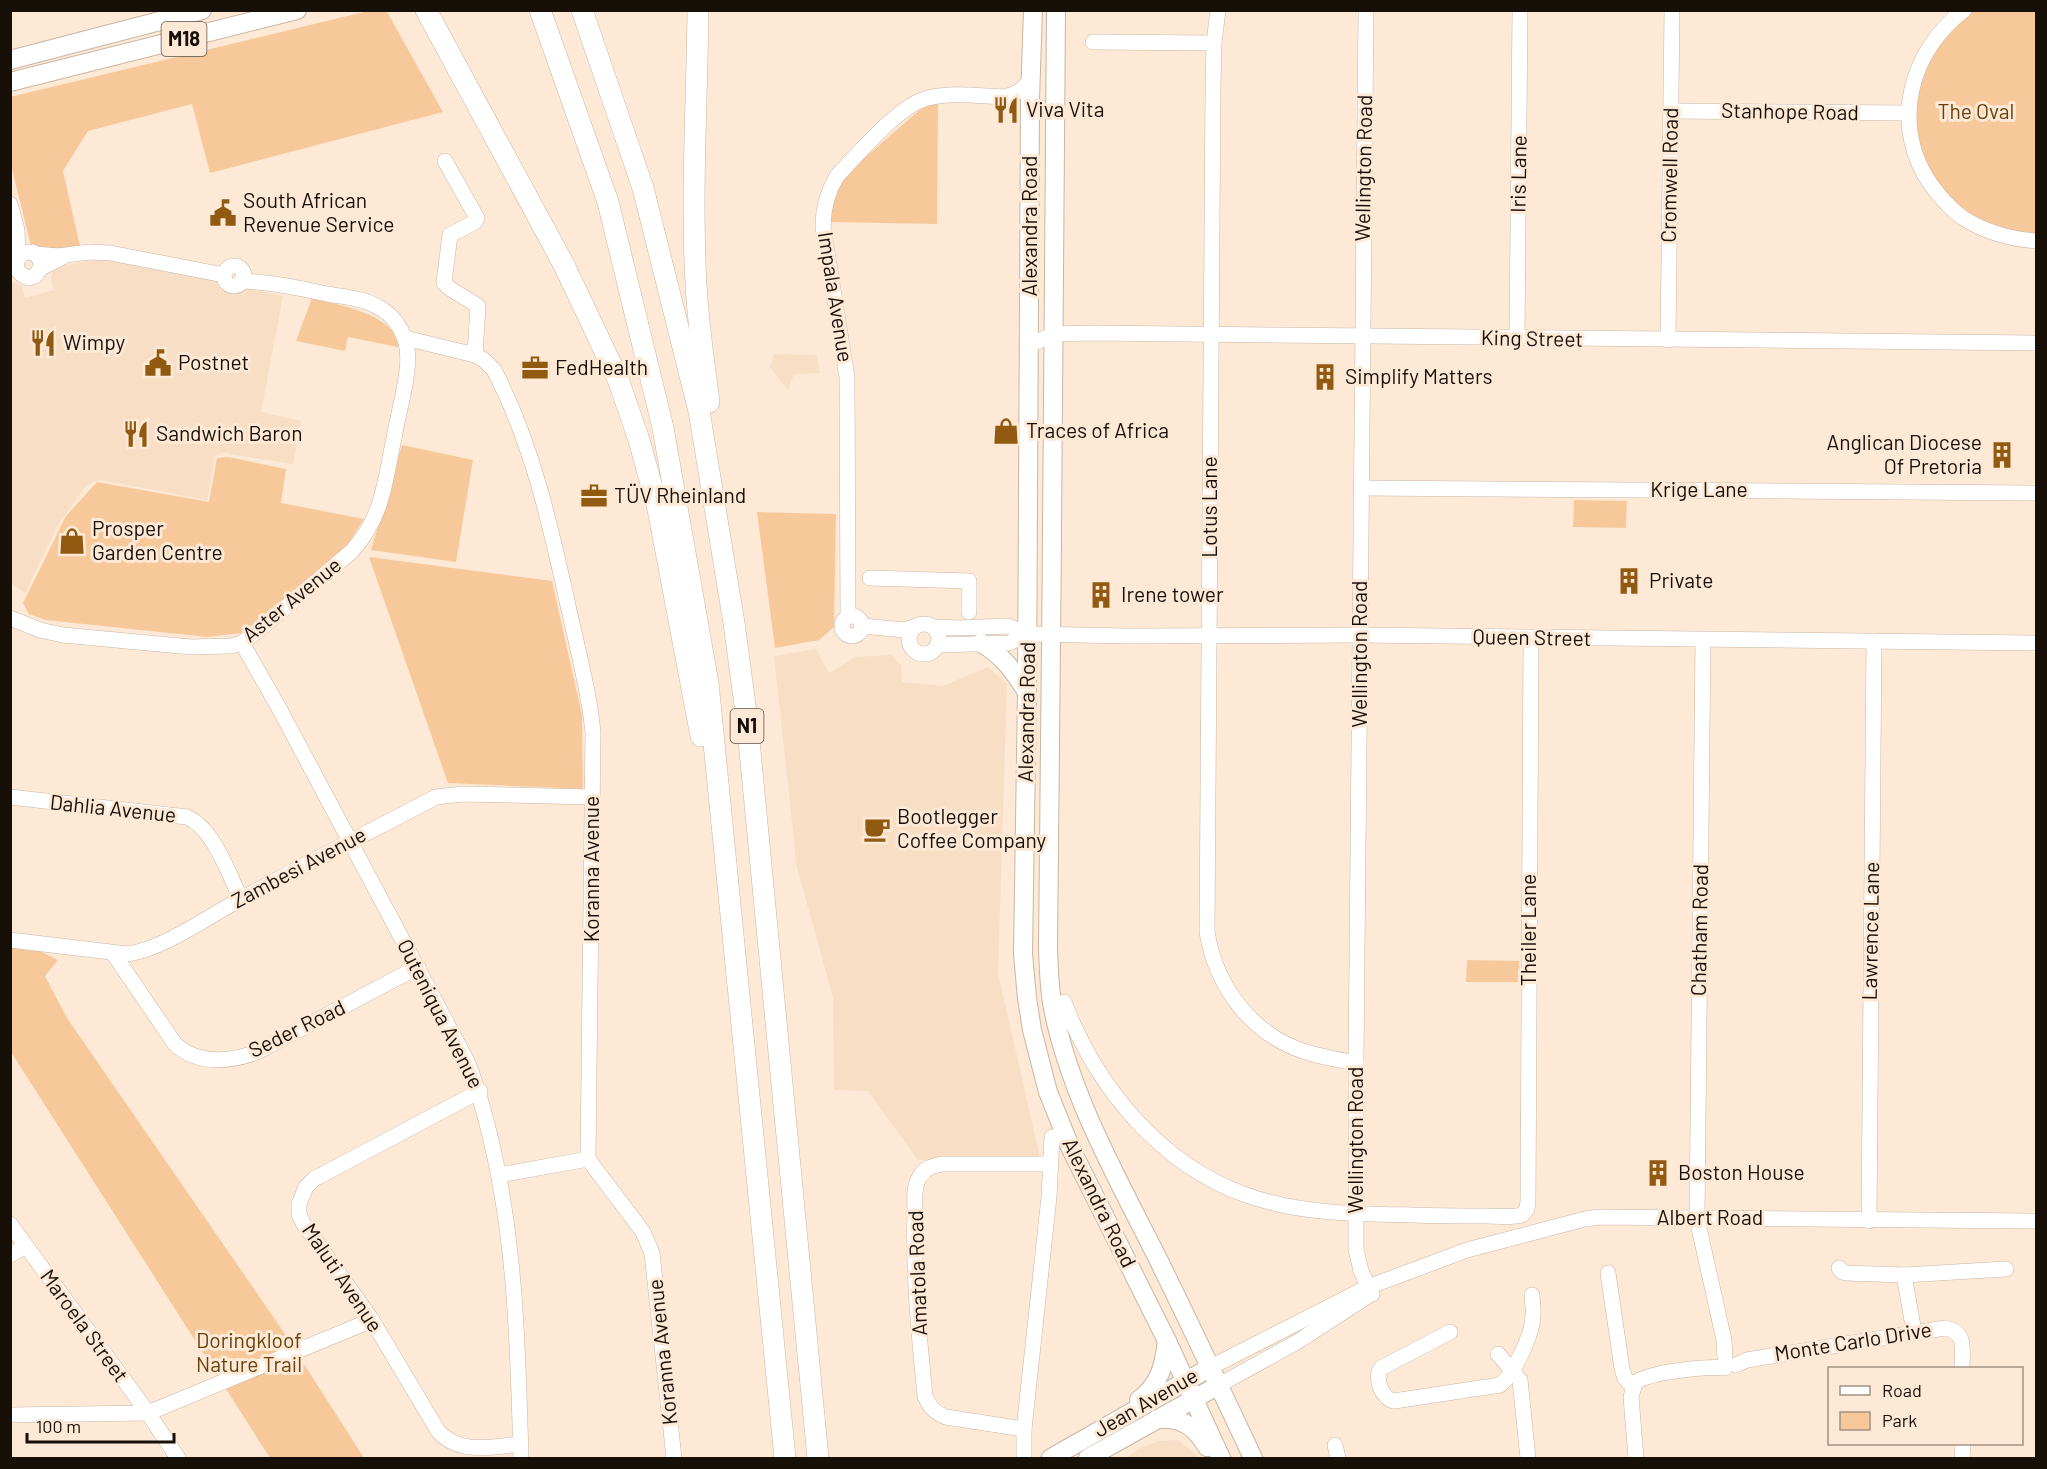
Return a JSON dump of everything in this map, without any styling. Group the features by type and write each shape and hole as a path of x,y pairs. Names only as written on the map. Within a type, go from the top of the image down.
{"highway":[{"path":"426,10 564,265 603,344 628,407 663,529 728,881"},
{"name":"N1","path":"540,10 608,202 663,428 708,683 785,1458"},
{"name":"N1","path":"582,10 643,188 697,399 734,623 748,732 818,1458"},
{"path":"698,10 694,196 696,285 708,394 733,566 734,623"}],"main road":[{"name":"M18","path":"10,60 202,10"},
{"name":"M18","path":"10,82 297,10"},
{"name":"Alexandra Road","path":"1032,10 1028,634 1023,954 1027,998 1032,1030 1048,1092 1071,1149 1167,1341 1221,1458"},
{"name":"Alexandra Road","path":"1056,10 1048,949 1053,1008 1072,1073 1095,1128 1211,1366 1253,1458"},
{"path":"981,644 996,651 1027,692"},
{"path":"1099,1430 1154,1386 1161,1376 1167,1341"},
{"name":"Jean Avenue","path":"1051,1458 1211,1366"},
{"name":"Jean Avenue","path":"1089,1458 1219,1385"},
{"path":"1156,1419 1173,1418 1188,1424 1202,1438 1214,1458"}],"street":[{"name":"Lotus Lane","path":"1218,10 1214,43 1207,933 1213,961 1236,1003 1267,1034 1304,1052 1356,1063"},
{"name":"Wellington Road","path":"1366,10 1356,1215 1357,1255 1370,1290"},
{"name":"Iris Lane","path":"1517,338 1520,10"},
{"name":"Cromwell Road","path":"1668,340 1672,10"},
{"path":"1964,10 1945,26 1923,55 1914,79 1909,113 1911,135 1919,164 1928,180 1947,204 1964,219 1990,232 2018,239 2037,240"},
{"path":"1093,42 1214,43"},
{"path":"1003,97 1022,90 1031,78"},
{"name":"Impala Avenue","path":"860,630 850,636 843,632 842,625 848,617 847,377 823,227 826,206 837,176 880,131 914,104 926,98 940,96 1003,97"},
{"path":"1003,97 1018,105 1030,131"},
{"name":"Stanhope Road","path":"1671,111 1909,113"},
{"path":"445,161 477,218 475,222 450,235 444,280 449,288 478,306 475,355"},
{"path":"10,204 17,230 20,263 32,277 41,268 65,256"},
{"path":"20,263 90,252 110,253 224,274 225,280 234,285 242,277 371,303 394,320 405,338"},
{"name":"King Street","path":"1029,345 1055,334 2037,343"},
{"name":"Koranna Avenue","path":"405,338 475,355 489,364 497,376 528,453 547,511 591,711 593,732 588,1159 643,1232 652,1253 674,1458"},
{"name":"Aster Avenue","path":"10,618 40,630 63,635 198,648 221,648 242,643 352,551 371,526 384,490 403,389 408,361 405,338"},
{"name":"Krige Lane","path":"1361,488 2037,493"},
{"path":"870,578 969,581 969,612"},
{"path":"860,630 905,630 926,624 933,627 959,628 1008,626 1028,634"},
{"path":"911,646 909,637 916,626"},
{"path":"860,630 911,646 924,654 934,650 938,645 938,633 933,627"},
{"path":"938,645 1009,643 1028,634"},
{"name":"Queen Street","path":"1028,634 1361,635 1532,639 2037,643"},
{"name":"Theiler Lane","path":"1356,1215 1519,1216 1526,1211 1528,1201 1532,639"},
{"name":"Chatham Road","path":"1703,640 1697,1219 1729,1361"},
{"name":"Lawrence Lane","path":"1869,1221 1874,641"},
{"name":"Outeniqua Avenue","path":"242,643 418,968 467,1061 480,1091 499,1175 511,1245 521,1451"},
{"name":"Zambesi Avenue","path":"10,940 113,953 127,954 146,950 436,797 448,795 592,796"},
{"name":"Dahlia Avenue","path":"10,797 187,816 198,823 209,836 241,899"},
{"name":"Seder Road","path":"113,953 175,1044 197,1057 219,1060 238,1058 257,1052 418,968"},
{"path":"1064,1002 1089,1057 1107,1086 1136,1120 1176,1157 1207,1177 1246,1195 1288,1206 1356,1215"},
{"name":"Maluti Avenue","path":"480,1091 314,1179 302,1194 299,1215 372,1320 438,1431 446,1440 466,1447 521,1451"},
{"name":"Alexandra Road","path":"1024,1458 1024,1429 1049,1197 1052,1137"},
{"path":"499,1175 588,1159"},
{"name":"Amatola Road","path":"1024,1429 946,1417 937,1414 927,1401 916,1292 914,1239 916,1186 924,1171 931,1166 942,1164 1050,1164"},
{"name":"Albert Road","path":"1211,1366 1429,1263 1467,1250 1570,1222 1600,1217 2037,1221"},
{"name":"Maroela Street","path":"10,1224 148,1413 178,1458"},
{"path":"10,1256 25,1246"},
{"path":"1839,1268 1846,1273 1904,1275 2006,1269"},
{"path":"1608,1273 1622,1369 1624,1378 1633,1387 1631,1397 1636,1458"},
{"path":"1904,1275 1914,1332"},
{"name":"Albert Road","path":"1219,1385 1297,1342 1370,1290"},
{"path":"1449,1332 1381,1368 1378,1375 1387,1399 1394,1401 1500,1385 1513,1369 1530,1334 1534,1317 1532,1296"},
{"path":"10,1415 148,1413 372,1320"},
{"name":"Monte Carlo Drive","path":"1633,1387 1639,1379 1729,1361 1945,1328 1954,1330 1962,1341 1962,1367"},
{"path":"1498,1354 1520,1380 1528,1458"}],"shaded area":[{"path":"106,258 217,279 224,289 237,293 245,288 283,296 261,412 301,421 293,464 229,454 229,452 215,455 207,500 101,480 93,482 86,486 59,523 25,593 11,583 11,282 22,286 25,298 54,290 51,277 56,267"},
{"path":"774,354 817,355 820,373 794,374 788,390 770,367"},
{"path":"816,649 829,673 855,657 891,655 901,665 902,682 943,686 988,667 1007,684 998,973 1040,1158 918,1160 868,1091 834,1090 833,997 797,868 774,656"},
{"path":"1178,1440 1199,1458 1125,1458 1142,1447 1160,1441"}],"green space":[{"path":"386,10 443,112 210,173 192,104 88,131 63,171 80,246 46,252 31,246 11,165 10,97 368,11"},
{"name":"The Oval","path":"1970,11 2036,11 2036,240 1960,217 1926,172 1913,113 1919,81 1931,51"},
{"path":"938,103 937,224 830,222 836,187 846,174 923,107"},
{"path":"312,298 351,308 377,319 397,336 403,348 348,337 345,351 296,341"},
{"path":"402,445 473,460 456,562 371,550"},
{"path":"228,457 286,469 281,503 364,519 346,547 242,633 207,637 46,620 29,614 23,603 66,516 97,482 209,502 217,458"},
{"path":"1574,500 1627,501 1626,528 1573,527"},
{"path":"757,512 836,514 834,627 819,640 775,648"},
{"path":"369,557 552,581 582,715 583,789 448,783"},
{"name":"Doringkloof Nature Trail","path":"10,936 58,960 45,976 67,1018 281,1328 364,1458 270,1458 11,1052"},
{"path":"1467,960 1519,961 1519,982 1466,982"}],"place":[{"name":"Viva Vita","path":"1006,110"},
{"name":"South African Revenue Service","path":"223,213"},
{"name":"Wimpy","path":"43,343"},
{"name":"Postnet","path":"158,363"},
{"name":"FedHealth","path":"535,368"},
{"name":"Simplify Matters","path":"1325,377"},
{"name":"Traces of Africa","path":"1006,431"},
{"name":"Sandwich Baron","path":"136,434"},
{"name":"Anglican Diocese Of Pretoria","path":"2002,455"},
{"name":"TÜV Rheinland","path":"594,496"},
{"name":"Prosper Garden Centre","path":"72,541"},
{"name":"Private","path":"1629,581"},
{"name":"Irene tower","path":"1101,595"},
{"name":"Bootlegger Coffee Company","path":"877,829"},
{"name":"Boston House","path":"1658,1173"}]}
